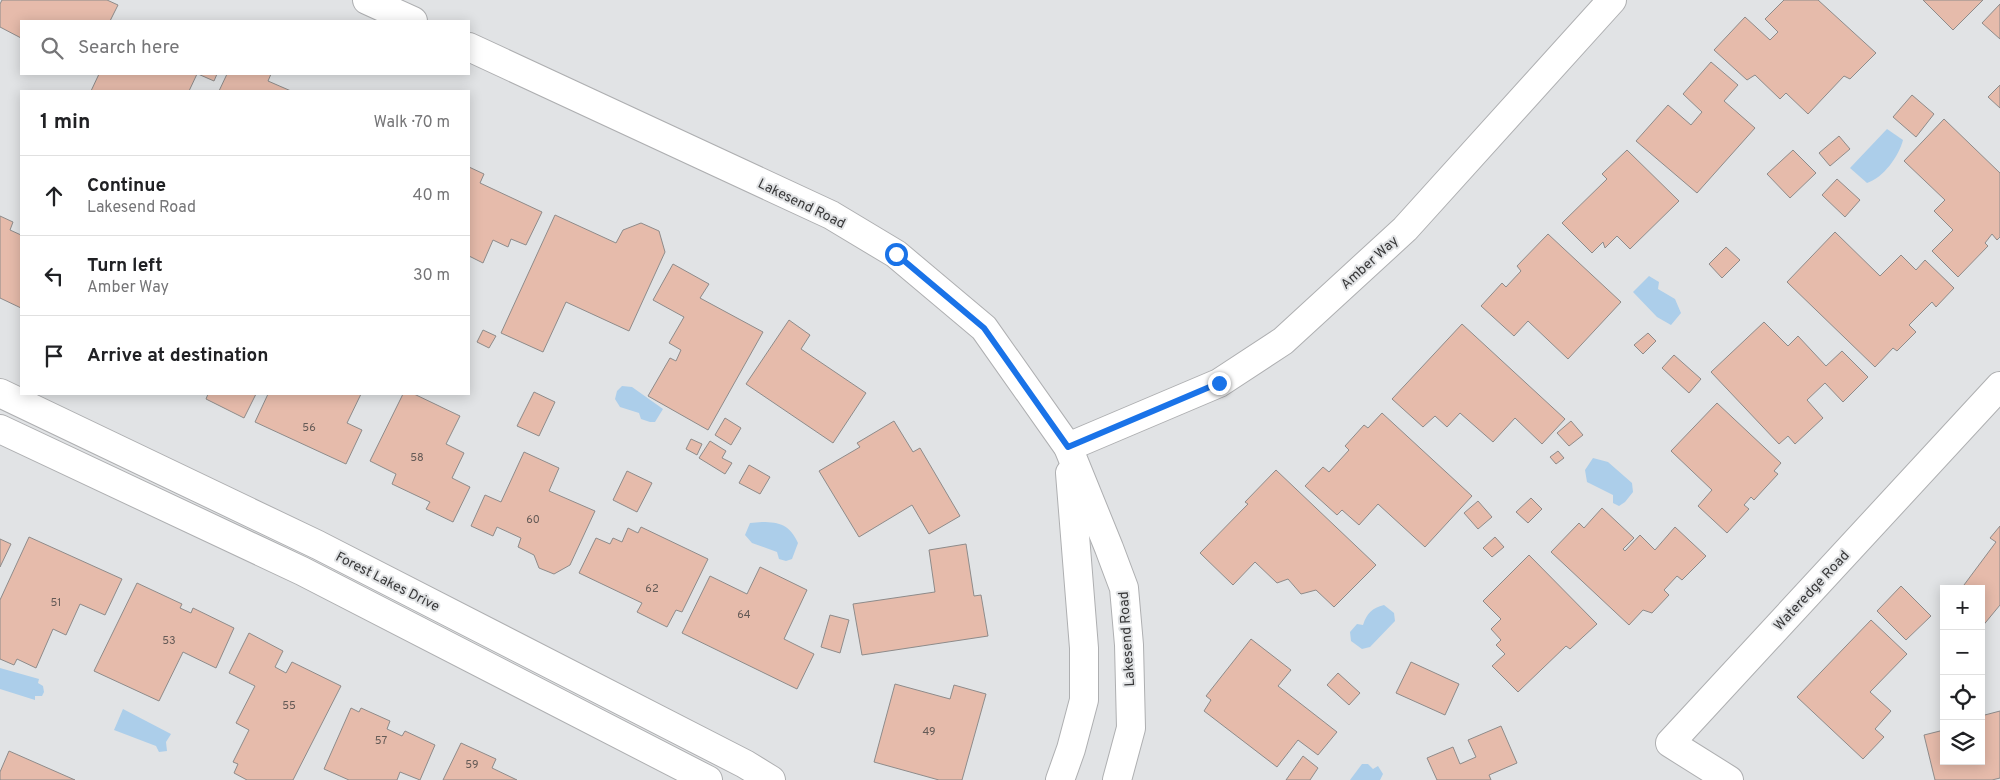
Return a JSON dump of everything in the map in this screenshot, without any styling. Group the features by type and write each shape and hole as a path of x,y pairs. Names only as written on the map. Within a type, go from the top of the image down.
{"street":[{"path":"367,0 411,20"},
{"name":"Amber Way","path":"1068,447 1219,383 1282,340 1405,229 1612,0"},
{"name":"Lakesend Road","path":"470,47 831,215 896,254 984,328 1068,447 1124,588 1129,645 1131,728 1117,780"},
{"name":"Wateredge Road","path":"1729,780 1670,743 2000,386"},
{"name":"Forest Lakes Drive","path":"0,393 318,545 745,764 771,780"},
{"path":"0,429 302,571 708,780"},
{"path":"1060,780 1071,749 1084,700 1084,648 1068,447"}],"water":[{"path":"1887,129 1903,140 1901,146 1890,166 1879,176 1867,183 1850,168"},
{"path":"1649,276 1659,282 1658,289 1675,299 1681,313 1671,325 1657,317 1633,292"},
{"path":"622,386 632,387 663,409 655,422 641,419 639,413 620,407 615,399 617,391"},
{"path":"1593,458 1608,462 1632,483 1633,492 1619,506 1613,503 1613,495 1587,482 1585,470"},
{"path":"750,523 779,524 792,532 798,543 792,559 786,561 779,559 777,552 752,543 745,535"},
{"path":"1384,605 1394,613 1395,621 1370,647 1362,649 1351,641 1350,632 1357,624 1363,625 1366,617 1373,609"},
{"path":"0,668 39,679 38,683 43,686 44,692 42,696 35,696 35,700 0,689"},
{"path":"123,709 171,734 166,742 167,751 159,752 156,746 114,730"},
{"path":"1362,764 1368,764 1373,769 1378,766 1383,774 1380,780 1350,780"}],"building":[{"path":"2,0 107,0 118,5 110,20 20,20 20,37 0,27 0,4"},
{"path":"1784,0 1818,0 1876,53 1850,79 1844,76 1808,114 1786,93 1780,99 1755,75 1747,80 1714,50 1745,17 1770,40 1778,32 1765,19"},
{"path":"1923,0 1983,0 1953,30"},
{"path":"2000,4 2000,39 1982,23"},
{"path":"1711,62 1738,85 1724,101 1755,128 1697,193 1636,141 1668,105 1691,125 1702,112 1683,94"},
{"path":"99,75 197,75 189,90 91,90"},
{"path":"200,75 217,75 214,81"},
{"path":"227,75 271,75 268,81 289,90 219,90"},
{"path":"2000,85 2000,108 1988,97"},
{"path":"1912,95 1934,114 1916,137 1893,117"},
{"path":"1944,119 2000,173 2000,237 1997,240 1992,234 1985,243 1988,246 1958,277 1932,251 1953,230 1934,211 1945,200 1904,161"},
{"path":"1839,136 1850,149 1830,166 1819,153"},
{"path":"1627,150 1679,201 1630,249 1617,236 1605,248 1603,242 1592,253 1562,223 1607,179 1602,174"},
{"path":"1793,150 1816,173 1790,198 1767,174"},
{"path":"470,167 484,174 480,183 542,212 526,245 511,239 508,247 493,240 483,263 470,256"},
{"path":"1837,179 1860,200 1845,217 1822,195"},
{"path":"555,215 616,243 623,230 641,223 659,231 665,252 629,331 566,302 543,352 501,333"},
{"path":"0,216 13,222 10,230 20,235 20,308 0,298"},
{"path":"1835,232 1880,276 1901,255 1916,270 1925,260 1954,288 1936,307 1932,302 1909,325 1916,332 1897,351 1893,348 1875,367 1787,282"},
{"path":"1548,234 1621,302 1568,359 1528,321 1514,336 1481,306 1502,283 1506,287 1521,271 1517,266"},
{"path":"1726,247 1740,260 1722,278 1709,264"},
{"path":"673,264 709,284 700,298 763,332 708,430 648,396 670,358 676,361 681,350 669,343 684,317 653,300"},
{"path":"789,320 810,335 801,349 866,393 833,443 746,384"},
{"path":"1764,322 1788,346 1798,336 1826,366 1842,351 1868,377 1843,402 1825,383 1807,400 1823,418 1795,444 1788,436 1779,444 1711,372"},
{"path":"1462,324 1565,419 1542,444 1515,418 1493,442 1460,413 1447,427 1435,416 1423,427 1392,399"},
{"path":"483,330 496,336 489,348 477,342"},
{"path":"1648,333 1656,341 1643,354 1634,345"},
{"path":"1674,355 1701,379 1689,393 1662,368"},
{"path":"534,392 555,402 539,436 517,426"},
{"path":"208,395 256,395 244,418 206,399"},
{"path":"268,395 361,395 347,423 362,430 346,464 255,422"},
{"path":"403,395 416,395 460,416 446,444 464,453 452,478 470,487 453,522 426,509 430,502 392,484 396,474 370,461"},
{"path":"1717,403 1781,463 1774,471 1778,474 1754,500 1751,497 1744,505 1749,509 1727,533 1698,506 1712,490 1671,451"},
{"path":"1382,413 1472,496 1425,547 1378,504 1359,525 1342,510 1337,515 1305,486 1323,467 1329,472 1349,450 1345,446 1364,425 1368,428"},
{"path":"725,418 741,428 731,445 715,435"},
{"path":"894,421 913,452 920,448 960,516 929,534 912,505 859,537 819,471 860,447 857,443"},
{"path":"1571,421 1583,435 1569,446 1557,433"},
{"path":"691,439 702,444 697,455 686,449"},
{"path":"710,441 726,451 722,458 732,463 725,474 699,458"},
{"path":"1558,451 1564,458 1556,464 1550,457"},
{"path":"524,452 559,468 549,491 595,511 570,565 554,574 539,568 534,555 518,547 521,538 497,527 493,536 471,526 485,495 501,502"},
{"path":"749,465 770,477 760,494 739,483"},
{"path":"1276,470 1376,565 1334,607 1316,590 1301,594 1288,579 1277,583 1255,562 1233,585 1200,553 1248,504 1245,502"},
{"path":"627,471 652,483 637,512 613,500"},
{"path":"1531,498 1542,509 1528,523 1516,512"},
{"path":"1478,501 1492,517 1478,529 1464,513"},
{"path":"1602,508 1634,538 1623,549 1625,551 1640,535 1655,550 1675,527 1706,556 1682,580 1677,576 1664,590 1669,595 1652,613 1643,610 1629,625 1551,552 1579,523 1584,528"},
{"path":"2000,526 2000,605 1985,623 1985,585 1964,585 1996,542 1990,538"},
{"path":"641,527 708,559 682,612 676,610 667,627 637,612 642,603 579,573 596,538 610,544 613,538 622,542 628,528 638,533"},
{"path":"29,537 122,579 105,615 80,604 66,635 53,629 36,668 17,659 14,665 0,659 0,600"},
{"path":"1495,537 1504,547 1492,557 1483,548"},
{"path":"0,539 11,544 0,567"},
{"path":"966,544 974,596 981,595 988,636 862,655 853,604 935,592 929,550"},
{"path":"1529,555 1597,624 1570,649 1566,646 1518,692 1492,666 1505,654 1496,645 1501,640 1491,629 1501,619 1483,601"},
{"path":"760,567 807,590 784,639 814,654 797,689 682,633 710,576 747,594"},
{"path":"137,583 182,604 180,608 191,613 193,608 234,628 216,668 183,652 159,701 94,671"},
{"path":"1901,586 1931,616 1906,640 1877,611"},
{"path":"830,615 849,620 840,653 821,647"},
{"path":"1871,620 1907,654 1870,692 1891,711 1875,729 1884,737 1863,759 1797,697"},
{"path":"249,633 283,651 275,667 286,673 292,662 341,686 293,780 247,780 234,773 238,764 233,762 249,730 236,723 255,686 229,673"},
{"path":"1251,639 1291,670 1278,686 1337,732 1318,755 1298,740 1277,767 1204,711 1211,700 1206,696"},
{"path":"1411,662 1459,684 1445,715 1396,693"},
{"path":"1338,673 1360,693 1349,705 1327,685"},
{"path":"895,684 950,699 954,685 986,694 962,780 939,780 874,762"},
{"path":"351,708 359,712 361,708 390,721 387,729 402,736 405,731 435,745 420,780 400,772 397,780 349,780 324,769"},
{"path":"2000,711 2000,778 1992,780 1935,780 1924,735 1940,731 1940,765 1985,765 1985,715"},
{"path":"1501,726 1517,763 1489,775 1491,780 1437,780 1427,758 1453,747 1460,764 1476,757 1468,740"},
{"path":"461,743 496,759 492,768 517,780 443,780"},
{"path":"9,751 75,780 0,780 0,772"},
{"path":"1303,756 1318,768 1310,780 1286,780"}],"route":[{"path":"896,254 984,328 1068,447 1219,383"}]}
